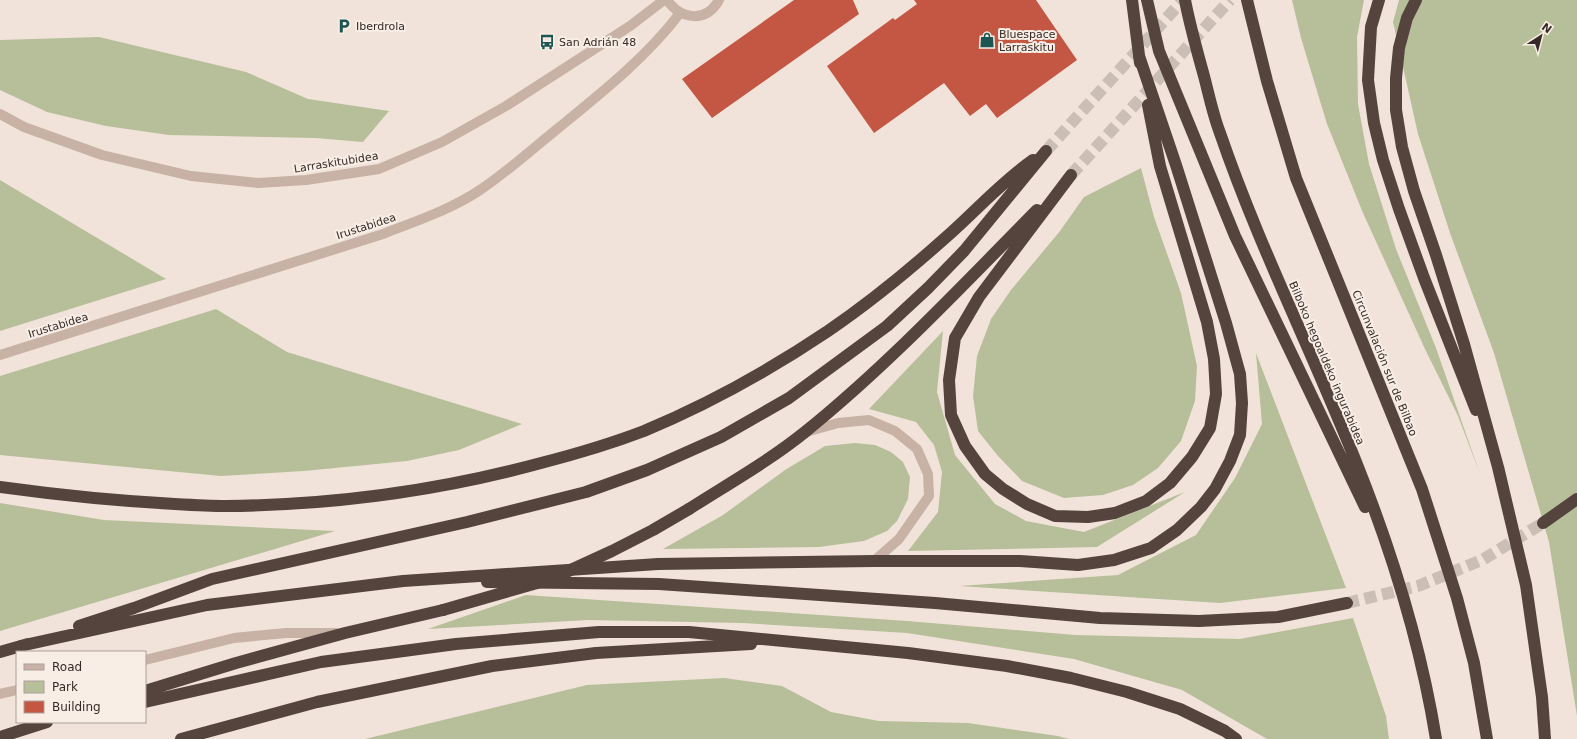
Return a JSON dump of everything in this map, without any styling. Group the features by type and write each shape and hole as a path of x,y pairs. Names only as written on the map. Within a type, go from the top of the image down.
{"highway":[{"path":"146,691 236,663 345,633 443,610 551,579 653,530 756,467 804,432 859,385 923,326 1071,175 979,298 956,338 949,380 951,415 965,446 985,474 1003,489 1027,504 1055,516 1088,517 1115,513 1146,501 1170,483 1192,457 1210,428 1216,394 1214,359 1207,322 1160,166 1139,56 1132,0"},
{"path":"1147,0 1159,51 1235,236 1392,562"},
{"name":"Bilboko hegoaldeko ingurabidea","path":"1185,0 1189,21 1219,132 1261,241 1358,468 1392,562 1415,640 1432,712 1436,739"},
{"name":"Circunvalación sur de Bilbao","path":"1247,0 1267,81 1296,178 1426,503 1457,598 1474,663 1487,739"},
{"path":"1379,0 1371,27 1368,80 1374,123 1383,160 1424,278 1498,467"},
{"path":"1416,0 1407,18 1398,56 1396,110 1402,147 1414,191 1464,344 1498,467 1526,585 1542,697 1546,739"},
{"path":"20,646 207,605 403,581 658,564 874,560 1020,561 1078,565 1114,560 1151,548 1178,530 1201,507 1210,495 1230,461 1240,435 1242,403 1240,374 1226,323 1176,165 1139,56"},
{"path":"0,486 131,502 224,506 309,504 440,487 505,473 584,452 642,431 712,400 767,370 827,331 873,298 945,238 1013,174 1046,151 964,251 928,288 887,326 789,398 721,437 648,470 586,492 467,522 212,579 134,608 0,652"},
{"path":"1543,523 1577,499"},
{"path":"403,581 659,584 935,603 1100,618 1199,621 1278,617 1347,603"},
{"path":"146,702 320,662 456,644 600,632 689,632 908,653 1007,666 1071,678 1127,692 1180,709 1224,731 1236,739"},
{"path":"181,739 317,702 492,666 596,653 794,641"},
{"path":"0,737 44,723"},
{"path":"22,730 52,723"}],"street":[{"path":"666,0 672,7 687,16 704,14 711,10 719,0"},
{"name":"Larraskitubidea","path":"0,114 24,127 102,155 191,176 258,183 306,180 379,169 442,142 506,106 630,26 666,0"},
{"name":"Irustabidea","path":"0,355 383,234 439,212 479,191 604,92 668,29 680,13"},
{"path":"804,432 838,423 869,420 895,430 917,449 928,474 929,496 899,539 874,560"},
{"path":"146,660 234,638 286,633 345,633"},
{"path":"0,694 16,690"}],"green space":[{"path":"1292,0 1364,0 1357,37 1358,104 1369,164 1396,249 1436,348 1480,474 1458,416 1425,349 1363,213 1327,124 1301,38"},
{"path":"1399,0 1577,0 1577,716 1549,542 1494,353 1450,233 1418,134 1393,22"},
{"path":"99,37 246,72 308,99 389,111 363,142 315,138 169,135 106,126 47,112 0,90 0,40"},
{"path":"1141,168 1154,217 1181,293 1197,366 1195,401 1181,441 1158,468 1133,485 1103,495 1064,498 1022,481 998,456 978,431 973,396 977,356 991,319 1011,290 1060,231 1084,197"},
{"path":"0,180 166,279 0,331"},
{"path":"216,309 287,352 522,424 459,450 407,461 304,471 221,476 0,455 0,376"},
{"path":"943,331 937,392 955,455 995,504 1026,521 1084,532 1185,492 1097,547 908,551 938,512 942,472 934,445 916,422 869,409"},
{"path":"1256,353 1346,588 1220,603 959,586 1118,575 1196,535 1235,478 1262,424"},
{"path":"855,443 875,445 891,452 903,462 910,477 908,499 897,521 887,531 864,541 819,547 663,549 723,515 785,470 825,446"},
{"path":"0,503 104,520 335,531 0,631"},
{"path":"526,595 907,621 1075,635 1240,639 1353,618 1386,716 1389,739 1267,739 1182,690 1074,659 907,633 743,623 588,620 428,629"},
{"path":"724,678 782,686 831,712 879,721 968,723 1058,736 1069,739 365,739 587,685"}],"building":[{"path":"794,0 853,0 859,14 712,118 682,79"},
{"name":"Bluespace Larraskitu","path":"914,0 1036,0 1077,60 997,118 986,104 970,116 944,83 874,133 827,66 893,18 895,20 917,4"}],"tunnel":[{"path":"1046,151 1183,0"},
{"path":"1071,175 1230,0"},
{"path":"1347,603 1418,586 1482,560 1543,523"}],"place":[{"name":"Iberdrola","path":"344,26"},
{"name":"Bluespace Larraskitu","path":"987,40"},
{"name":"San Adrián 48","path":"547,42"}]}
